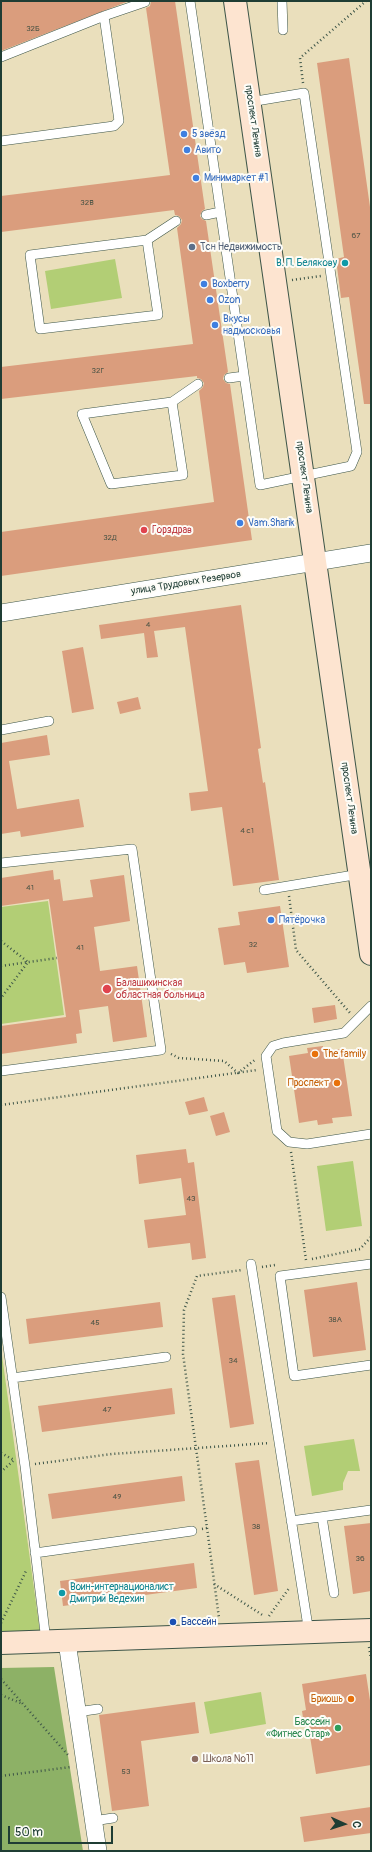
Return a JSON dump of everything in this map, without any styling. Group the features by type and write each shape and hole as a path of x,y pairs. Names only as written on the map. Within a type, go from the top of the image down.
{"main road":[{"name":"проспект Ленина","path":"235,1 304,475 371,954"},
{"path":"1,1643 371,1630"}],"street":[{"name":"улица Трудовых Резервов","path":"1,613 371,553"},
{"path":"57,1642 77,1712 98,1851"}],"lane":[{"path":"190,1 260,486 304,475 351,466 357,452 304,93 250,102"},
{"path":"282,1 283,30"},
{"path":"1,57 104,16 145,2"},
{"path":"1,140 114,126 119,122 104,16"},
{"path":"206,215 220,212"},
{"path":"147,240 158,315 40,329 30,255 147,240 176,221"},
{"path":"229,378 244,376"},
{"path":"172,402 183,474 111,484 82,414 172,402 198,384"},
{"path":"1,730 49,721"},
{"path":"1,863 132,850 161,1050 1,1071"},
{"path":"264,890 360,874"},
{"path":"371,1006 344,1033 273,1046 266,1056 277,1131 289,1142 307,1144 371,1134"},
{"path":"251,1264 309,1633"},
{"path":"371,1264 280,1276 294,1376 371,1365"},
{"path":"1,1298 25,1466 35,1553 57,1642"},
{"path":"12,1378 166,1357"},
{"path":"291,1521 371,1510"},
{"path":"322,1517 334,1593"},
{"path":"35,1553 192,1531"},
{"path":"77,1712 98,1709"},
{"path":"93,1821 113,1818"}],"path":[{"path":"304,93 300,58 366,1"},
{"path":"287,886 296,950 357,1020"},
{"path":"1,941 28,962"},
{"path":"1,966 57,958"},
{"path":"1,998 28,962"},
{"path":"161,1050 179,1058 224,1060 238,1073"},
{"path":"1,1105 268,1068"},
{"path":"289,1142 306,1260"},
{"path":"197,1276 184,1310 183,1354 219,1620"},
{"path":"25,1466 112,1454 279,1442"},
{"path":"1,1453 14,1460 1,1472"},
{"path":"192,1531 207,1528"},
{"path":"1,1623 28,1567"},
{"path":"214,1584 267,1618 300,1574"},
{"path":"370,1652 371,1659"},
{"path":"1,1679 73,1761"},
{"path":"1,1695 25,1705"},
{"path":"1,1776 78,1766"}],"green space":[{"path":"115,259 122,298 51,309 45,271"},
{"path":"48,901 64,1015 1,1024 1,907"},
{"path":"353,1161 362,1226 326,1231 317,1166"},
{"path":"1,1348 40,1632 1,1633"},
{"path":"354,1439 360,1471 348,1471 343,1483 343,1490 312,1496 304,1446"},
{"path":"54,1667 83,1851 1,1851 1,1668"},
{"path":"261,1692 266,1724 210,1734 204,1702"}],"building":[{"path":"1,1 129,1 1,51"},
{"path":"151,1 175,1 205,209 202,211 200,216 206,221 228,372 224,375 223,379 226,383 230,384 252,540 1,576 1,532 214,502 199,391 203,387 204,383 201,379 197,378 197,376 1,399 1,367 193,344 177,228 181,224 182,220 179,216 175,215 174,210 1,232 1,196 170,175 146,8 150,6"},
{"path":"349,58 371,214 371,404 364,404 349,297 341,298 336,259 344,257 317,63"},
{"path":"241,605 261,748 258,749 263,783 265,782 279,880 233,886 222,807 191,811 189,793 208,791 185,627 154,631 158,657 147,658 144,633 101,639 99,625"},
{"path":"83,647 94,709 72,713 62,651"},
{"path":"138,697 141,709 120,714 117,702"},
{"path":"47,735 50,755 9,761 17,809 79,799 84,827 21,837 20,831 1,834 1,743"},
{"path":"53,870 54,880 60,879 63,901 93,897 90,880 124,875 130,921 94,927 100,971 137,966 147,1037 113,1042 108,1006 79,1010 82,1033 76,1034 77,1043 1,1054 1,1026 66,1017 49,899 1,906 1,878"},
{"path":"280,906 289,967 247,973 245,962 224,965 218,928 240,925 238,912"},
{"path":"335,1005 337,1019 314,1023 312,1008"},
{"path":"323,1046 323,1051 342,1049 352,1116 332,1118 333,1123 318,1125 317,1120 299,1123 289,1056 308,1053 307,1048"},
{"path":"204,1097 208,1111 189,1115 185,1102"},
{"path":"224,1112 230,1132 216,1136 210,1116"},
{"path":"186,1149 188,1163 194,1162 206,1258 192,1260 190,1243 148,1248 144,1220 186,1215 181,1178 139,1184 136,1155"},
{"path":"357,1282 366,1350 313,1357 304,1290"},
{"path":"235,1295 254,1424 230,1428 212,1298"},
{"path":"160,1302 163,1327 29,1344 26,1319"},
{"path":"172,1388 175,1414 42,1432 38,1406"},
{"path":"259,1460 278,1591 254,1595 235,1463"},
{"path":"182,1476 185,1501 52,1519 48,1494"},
{"path":"371,1523 371,1591 353,1594 344,1526"},
{"path":"194,1563 197,1588 63,1606 60,1581"},
{"path":"366,1674 371,1707 371,1765 316,1774 308,1724 304,1725 302,1711 306,1710 302,1684"},
{"path":"195,1702 199,1733 141,1741 149,1806 112,1811 99,1715"},
{"path":"371,1807 371,1833 304,1842 300,1817"}],"place":[{"name":"5 звёзд","path":"184,134"},
{"name":"Авито","path":"187,150"},
{"name":"Минимаркет #1","path":"196,178"},
{"name":"Тсн Недвижимость","path":"192,247"},
{"name":"В. П. Белякову","path":"345,263"},
{"name":"Boxberry","path":"204,284"},
{"name":"Ozon","path":"210,300"},
{"name":"Вкусы надмосковья","path":"215,325"},
{"name":"Vam.Sharik","path":"240,523"},
{"name":"Горздрав","path":"144,530"},
{"name":"Пятёрочка","path":"271,920"},
{"name":"Балашихинская областная больница","path":"107,989"},
{"name":"The family","path":"315,1054"},
{"name":"Проспект","path":"337,1083"},
{"name":"Воин-интернационалист Дмитрий Ведехин","path":"62,1593"},
{"name":"Бассейн","path":"173,1622"},
{"name":"Бриошь","path":"351,1699"},
{"name":"Бассейн «Фитнес Стар»","path":"338,1728"},
{"name":"Школа №11","path":"195,1759"}]}
